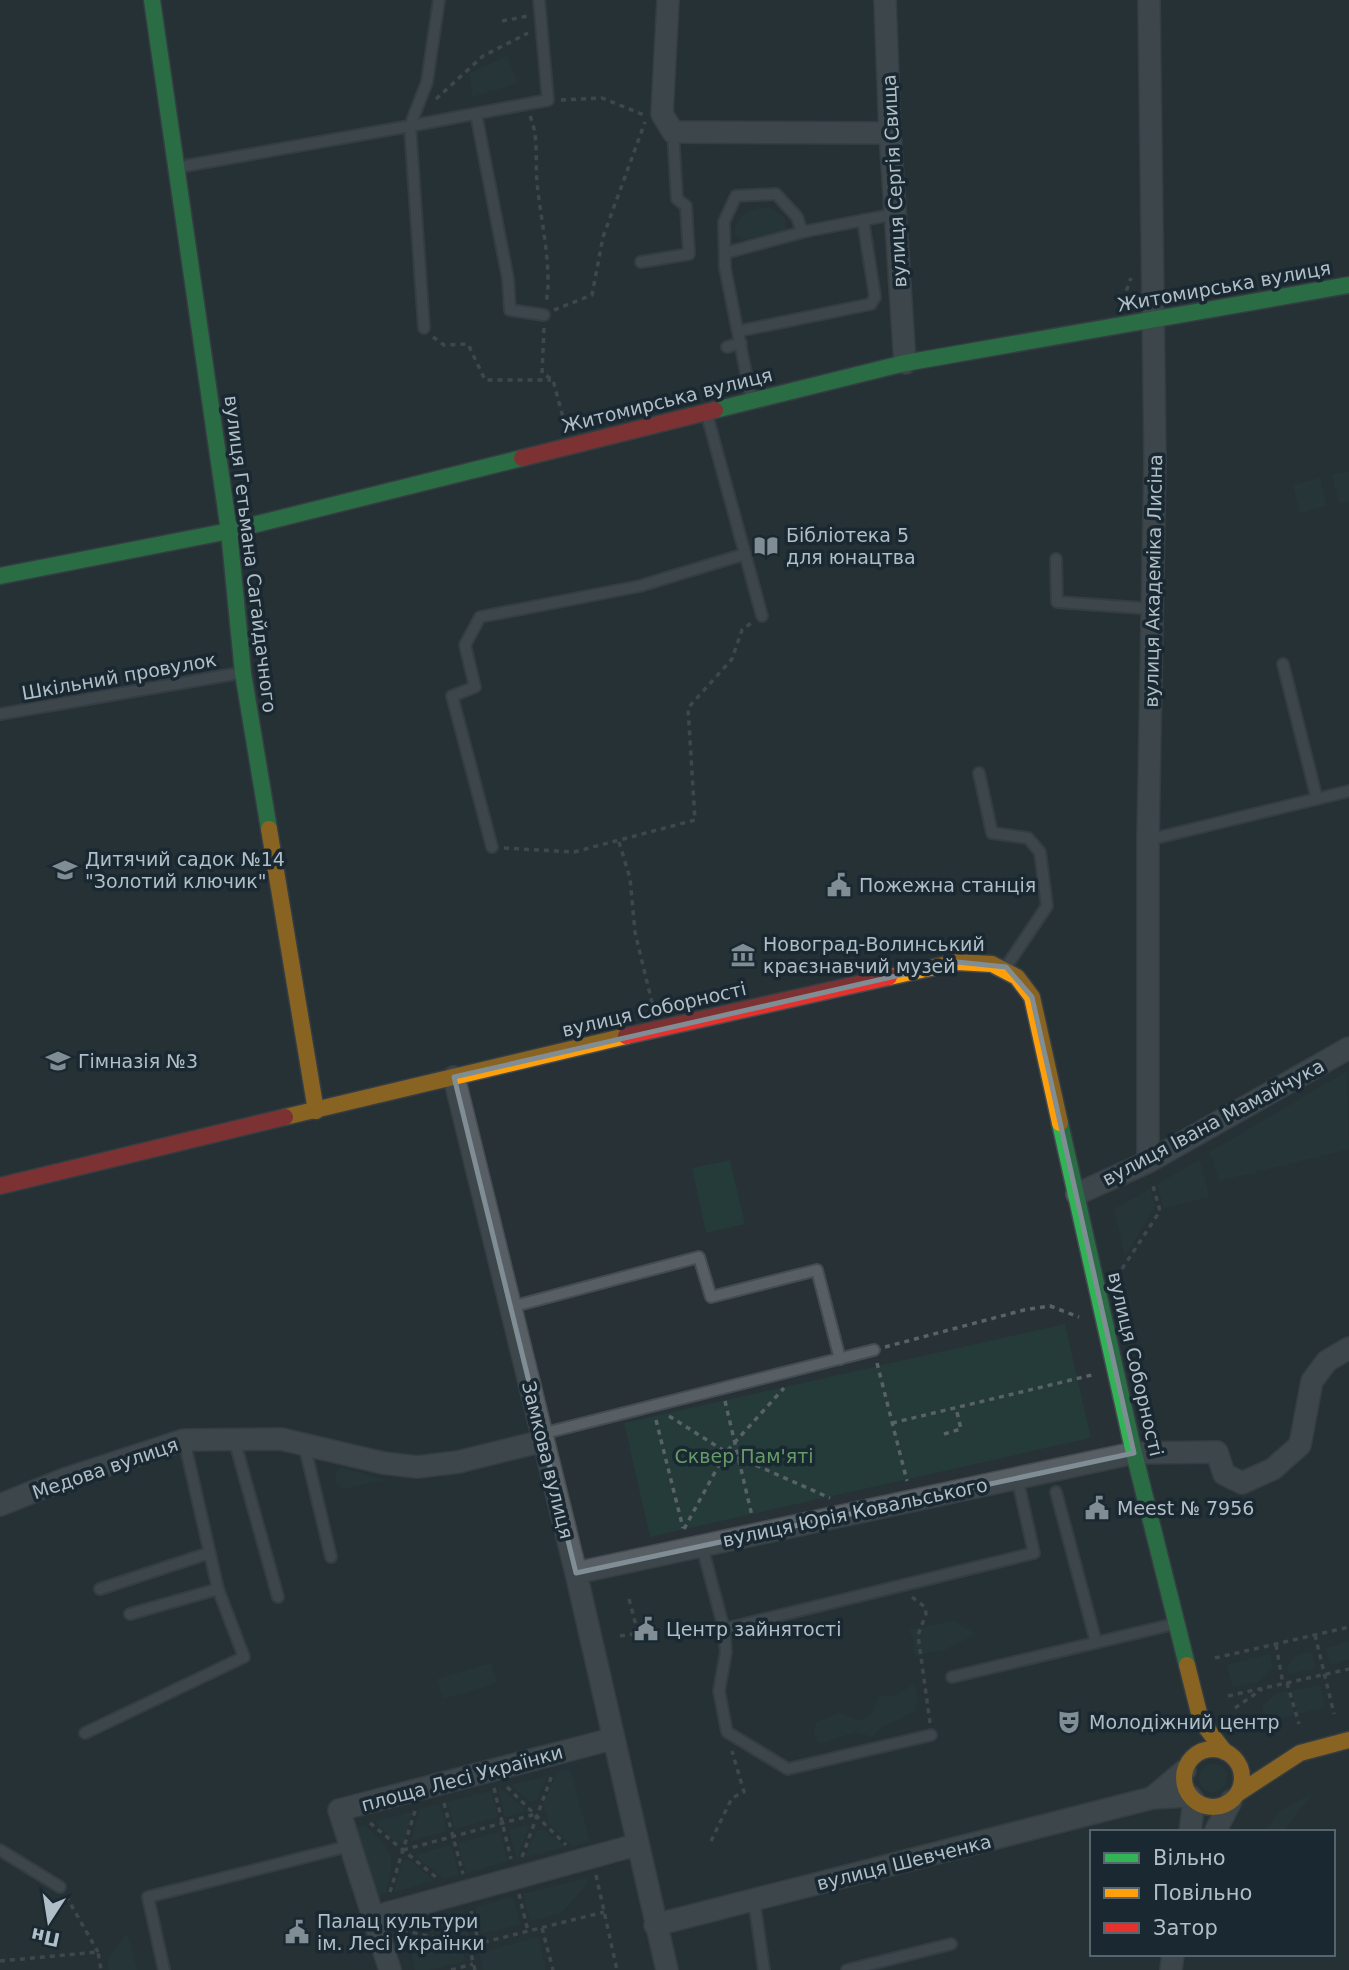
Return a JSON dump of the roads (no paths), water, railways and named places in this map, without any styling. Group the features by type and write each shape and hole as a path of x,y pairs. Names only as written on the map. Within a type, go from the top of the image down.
{"street":[{"name":"вулиця Гетьмана Сагайдачного","path":"152,0 229,531 243,673 316,1111"},
{"path":"668,0 662,114 673,132 890,133"},
{"name":"вулиця Сергія Свища","path":"885,0 890,133 905,363"},
{"name":"вулиця Академіка Лисіна","path":"1149,0 1154,609 1148,840 1150,1172"},
{"name":"Житомирська вулиця","path":"0,576 229,531 905,363 1349,285"},
{"name":"вулиця Соборності","path":"0,1186 658,1028 957,962 985,962 1006,967 1021,978 1032,997 1134,1453 1201,1721 1227,1753"},
{"name":"вулиця Івана Мамайчука","path":"1077,1194 1150,1172 1349,1048"},
{"name":"Замкова вулиця","path":"454,1077 576,1573 636,1844"},
{"name":"вулиця Юрія Ковальського","path":"576,1573 1134,1453 1217,1452 1224,1474 1242,1483 1273,1469 1300,1445 1312,1381 1327,1361 1349,1348"},
{"name":"Медова вулиця","path":"0,1505 65,1479 184,1440 281,1439 383,1463 418,1467 458,1462 542,1438"},
{"path":"1201,1721 1187,1765 1185,1788 1192,1798 1214,1807 1234,1797 1300,1753"},
{"name":"площа Лесі Українки","path":"390,1970 339,1810 612,1739"},
{"path":"1187,1765 1205,1750 1257,1757 1300,1753 1349,1740"},
{"path":"1215,1830 1234,1797 1242,1775 1239,1765 1227,1753"},
{"name":"вулиця Шевченка","path":"1152,1798 1187,1765"},
{"name":"вулиця Шевченка","path":"655,1925 1152,1798 1192,1798"},
{"path":"1190,1830 1192,1798"},
{"path":"373,1917 516,1866 592,1858 636,1844 667,1970"}],"lane":[{"path":"424,328 410,126 427,82 439,0"},
{"path":"176,167 548,100 534,4"},
{"path":"476,114 508,279 510,310 544,314"},
{"path":"641,262 689,254 685,206 677,199 673,132"},
{"path":"751,401 725,253 724,222 736,196 775,194 797,217 802,232"},
{"path":"725,253 802,232 895,214"},
{"path":"727,347 740,337 871,304 875,297 863,220"},
{"path":"706,412 762,616"},
{"path":"492,847 452,696 475,687 465,645 480,617 640,586 745,554"},
{"path":"1056,559 1057,602 1154,609"},
{"path":"1283,664 1317,799"},
{"name":"Шкільний провулок","path":"0,714 243,673"},
{"path":"979,773 992,833 1028,838 1040,852 1042,866 1047,906 1006,967"},
{"path":"1148,840 1349,791"},
{"path":"511,1307 699,1257 711,1297 817,1270 840,1359"},
{"path":"542,1438 652,1406 874,1350"},
{"path":"234,1439 278,1597"},
{"path":"85,1734 244,1657 218,1589 184,1440"},
{"path":"304,1444 331,1557"},
{"path":"724,1629 1034,1553 1017,1477"},
{"path":"1056,1492 1096,1642"},
{"path":"702,1546 724,1629 726,1652 719,1690 727,1732 788,1769 931,1735"},
{"path":"100,1589 209,1553"},
{"path":"130,1614 218,1589"},
{"path":"951,1677 1176,1624"},
{"path":"164,1970 148,1897 349,1846"},
{"path":"0,1850 60,1887"},
{"path":"754,1900 764,1970"},
{"path":"847,1970 951,1944"}],"place":[{"name":"Бібліотека 5 для юнацтва","path":"766,546"},
{"name":"Дитячий садок №14 \"Золотий ключик\"","path":"65,870"},
{"name":"Пожежна станція","path":"839,885"},
{"name":"Новоград-Волинський краєзнавчий музей","path":"743,955"},
{"name":"Гімназія №3","path":"58,1061"},
{"name":"Meest № 7956","path":"1097,1508"},
{"name":"Центр зайнятості","path":"646,1629"},
{"name":"Молодіжний центр","path":"1069,1722"},
{"name":"Палац культури ім. Лесі Українки","path":"297,1932"}],"park label":[{"name":"Сквер Пам'яті","path":"744,1456"}]}
